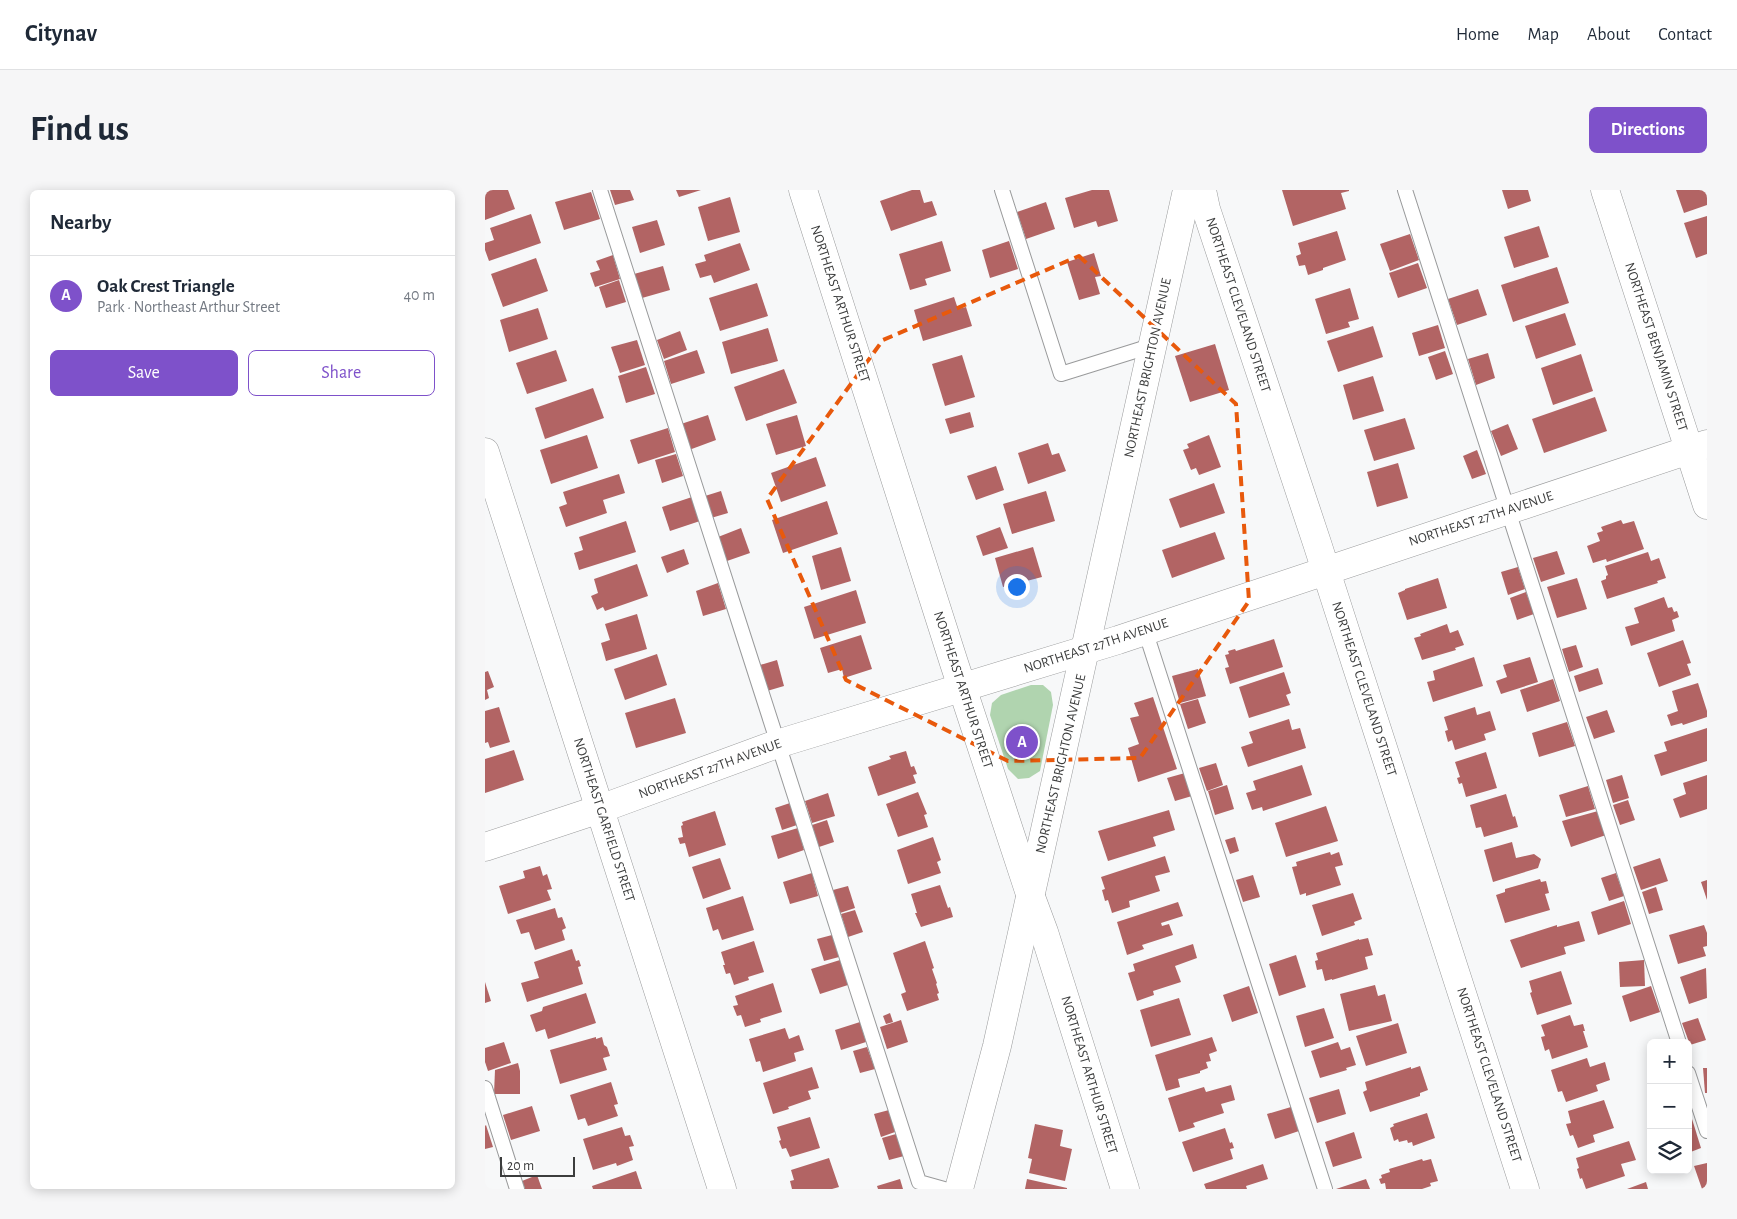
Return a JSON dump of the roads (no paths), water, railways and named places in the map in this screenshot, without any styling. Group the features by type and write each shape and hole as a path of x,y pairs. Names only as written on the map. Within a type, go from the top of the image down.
{"street":[{"name":"NORTHEAST ARTHUR STREET","path":"803,190 961,688 1044,932 1125,1189"},
{"name":"NORTHEAST BRIGHTON AVENUE","path":"959,1189 997,1046 1031,898 1187,190"},
{"name":"NORTHEAST CLEVELAND STREET","path":"1202,190 1206,209 1326,570 1525,1189"},
{"name":"NORTHEAST BENJAMIN STREET","path":"1605,190 1698,447 1707,505"},
{"name":"NORTHEAST 27TH AVENUE","path":"485,846 600,810 777,744 1087,650 1698,447"},
{"name":"NORTHEAST GARFIELD STREET","path":"485,452 722,1189"}],"lane":[{"path":"600,190 919,1182 943,1189"},
{"path":"1002,190 1061,374 1154,345"},
{"path":"1405,190 1678,1039"},
{"path":"1145,630 1325,1189"},
{"path":"1692,1084 1707,1131"},
{"path":"485,1088 517,1189"}],"place":[{"name":"Oak Crest Triangle","path":"1022,742"}]}
